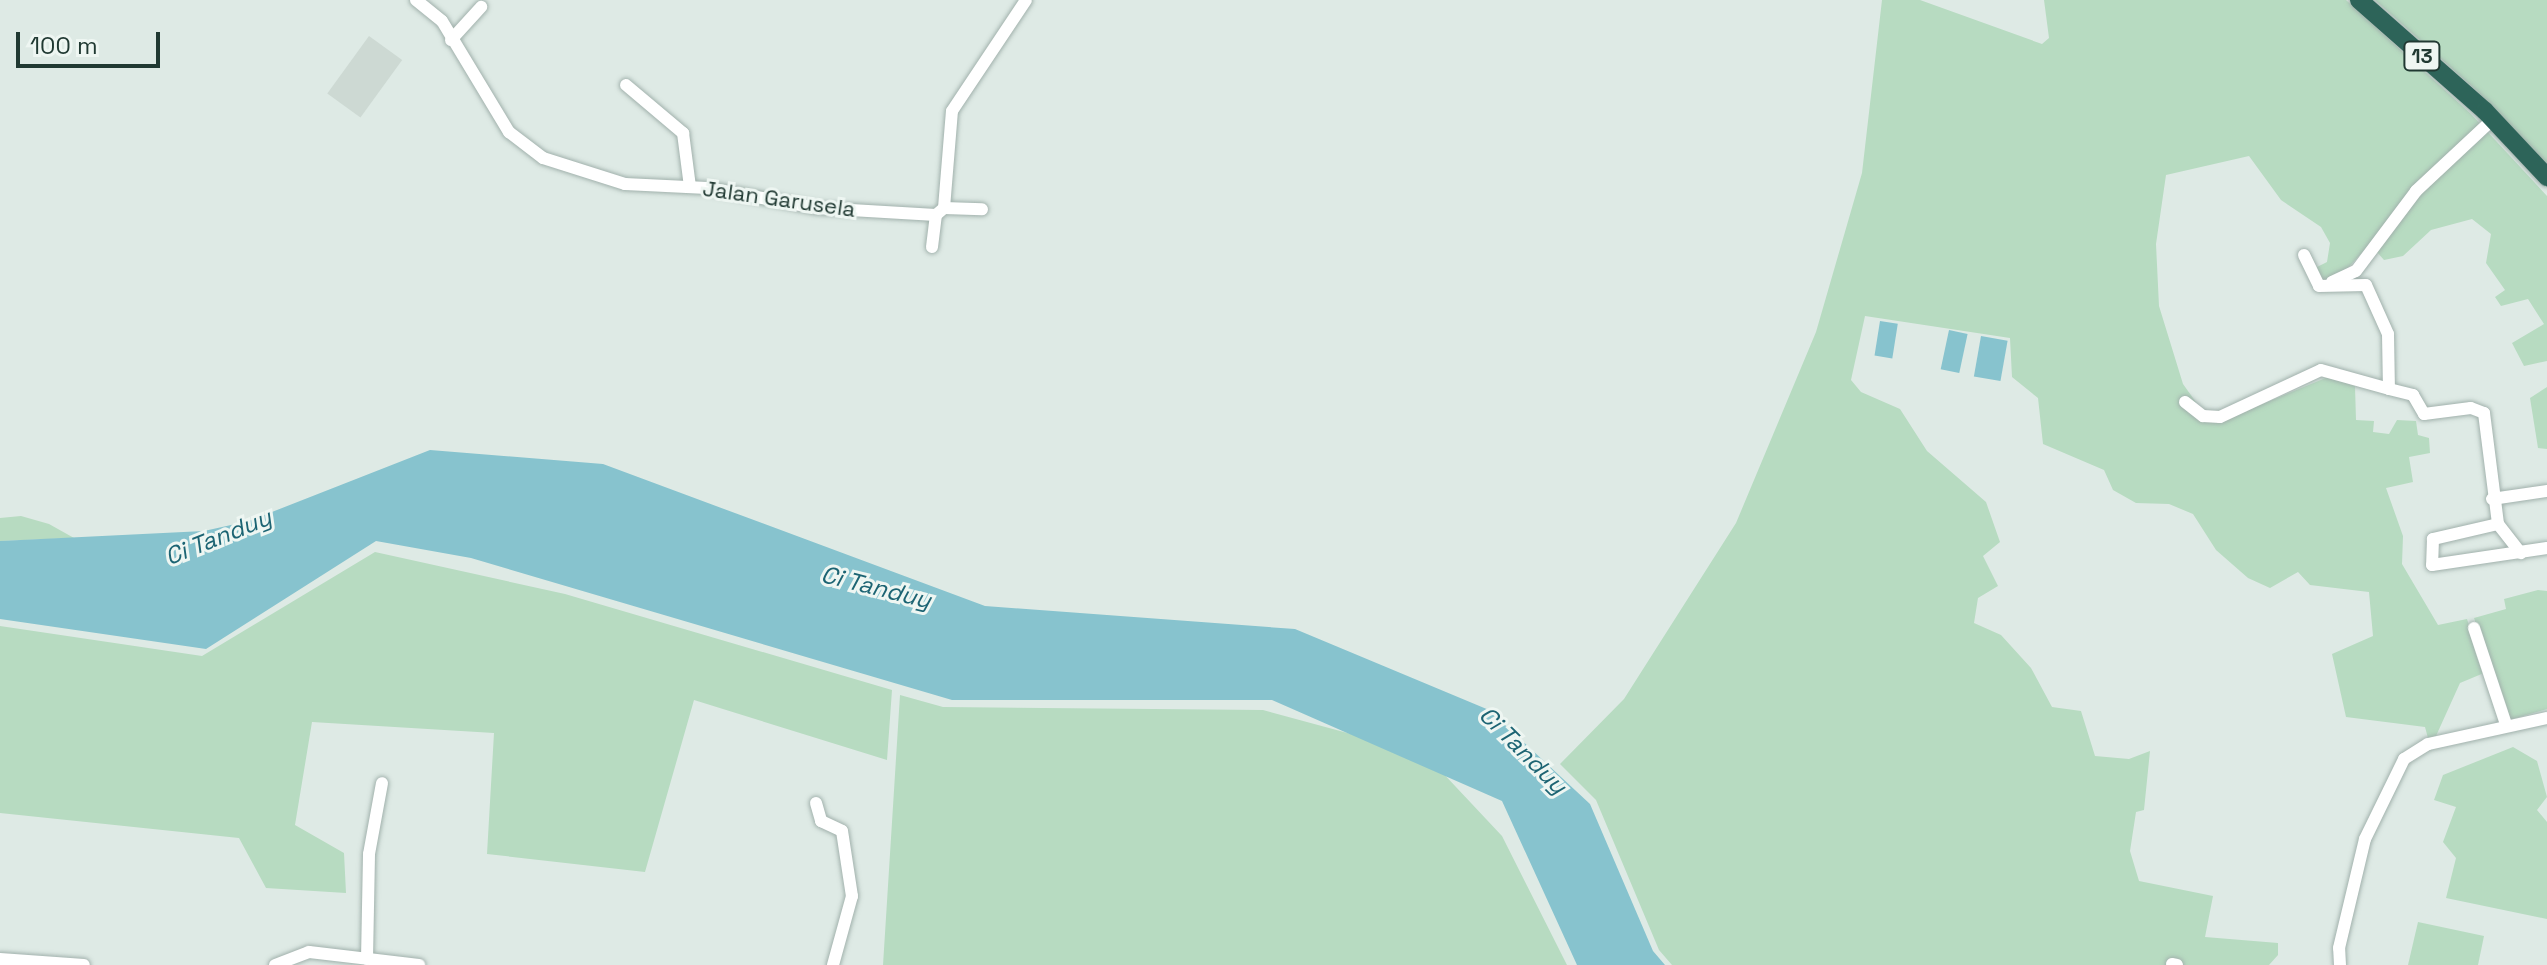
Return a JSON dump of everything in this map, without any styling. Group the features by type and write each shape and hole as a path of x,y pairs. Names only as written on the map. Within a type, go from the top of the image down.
{"highway":[{"name":"13","path":"2359,0 2493,119 2547,177"}],"street":[{"name":"Jalan Garusela","path":"416,0 436,14 509,132 543,158 625,184 690,187 817,208 940,212 982,209"},
{"path":"932,247 940,212 952,111 1026,0"},
{"path":"451,40 481,7"},
{"path":"626,85 683,133 690,187"},
{"path":"2319,286 2356,271 2416,191 2493,119"},
{"path":"2304,255 2319,286"},
{"path":"2319,286 2366,285 2388,334 2389,389"},
{"path":"2185,402 2203,416 2220,417 2321,370 2413,395 2424,414 2480,409 2488,435 2492,499 2498,524 2521,553"},
{"path":"2492,499 2547,491"},
{"path":"2498,524 2433,539 2432,565 2547,548"},
{"path":"2474,628 2506,724"},
{"path":"2340,965 2339,948 2365,839 2404,759 2428,744 2506,724 2547,718"},
{"path":"367,959 369,854 382,783"},
{"path":"816,803 821,821 842,831 852,896 833,965"},
{"path":"275,965 309,952 419,965"},
{"path":"0,959 84,965"}],"shaded area":[{"path":"369,36 402,60 360,118 327,93"}],"green space":[{"path":"1882,0 1920,0 2042,44 2049,38 2044,0 2346,0 2471,114 2547,196 2547,361 2524,366 2512,343 2544,324 2528,299 2501,306 2495,297 2505,290 2486,263 2491,234 2472,219 2431,230 2403,256 2384,260 2370,244 2346,270 2322,281 2315,268 2327,262 2330,243 2321,227 2281,200 2249,156 2166,175 2156,244 2159,306 2183,384 2203,412 2226,419 2328,377 2355,386 2356,420 2374,421 2373,432 2389,434 2397,420 2416,421 2418,435 2429,438 2430,453 2409,457 2413,482 2386,488 2403,536 2402,564 2438,625 2467,619 2484,673 2460,683 2436,736 2428,738 2425,727 2346,717 2332,654 2373,636 2369,592 2310,585 2298,572 2270,588 2248,578 2216,550 2193,514 2169,504 2136,503 2113,490 2104,470 2043,444 2038,398 2012,377 2010,338 1865,316 1851,380 1861,392 1900,409 1927,451 1986,502 2000,542 1983,556 1998,586 1978,598 1974,623 2001,635 2031,668 2052,707 2081,711 2095,756 2129,759 2150,751 2144,810 2136,812 2130,851 2139,881 2213,896 2205,937 2278,943 2278,955 2269,965 1672,965 1659,950 1596,800 1560,764 1624,699 1736,523 1816,332 1862,173"},
{"path":"2375,0 2547,0 2547,164 2476,90"},
{"path":"2547,387 2547,449 2538,448 2530,398"},
{"path":"21,516 49,524 74,538 0,541 0,518"},
{"path":"375,552 565,594 892,690 887,760 694,700 645,872 487,854 494,733 312,722 295,825 344,853 346,893 266,888 239,838 0,813 0,626 202,656"},
{"path":"2538,590 2547,591 2547,709 2509,720 2474,618 2506,609 2504,599"},
{"path":"900,695 943,707 1263,710 1425,754 1502,836 1567,965 883,965"},
{"path":"2513,747 2537,761 2547,797 2537,810 2547,822 2547,919 2446,898 2456,858 2443,842 2456,807 2434,800 2443,775"},
{"path":"2418,922 2484,936 2478,965 2408,965"}],"water":[{"path":"1880,321 1898,324 1892,358 1875,356"},
{"path":"1949,330 1968,334 1959,373 1941,369"},
{"path":"1981,336 2008,341 2000,381 1974,376"},
{"name":"Ci Tanduy","path":"430,450 603,464 985,606 1295,629 1489,710 1590,804 1653,951 1665,965 1577,965 1502,801 1272,700 952,700 471,558 376,541 206,649 0,619 0,541 204,531 249,521"}]}
